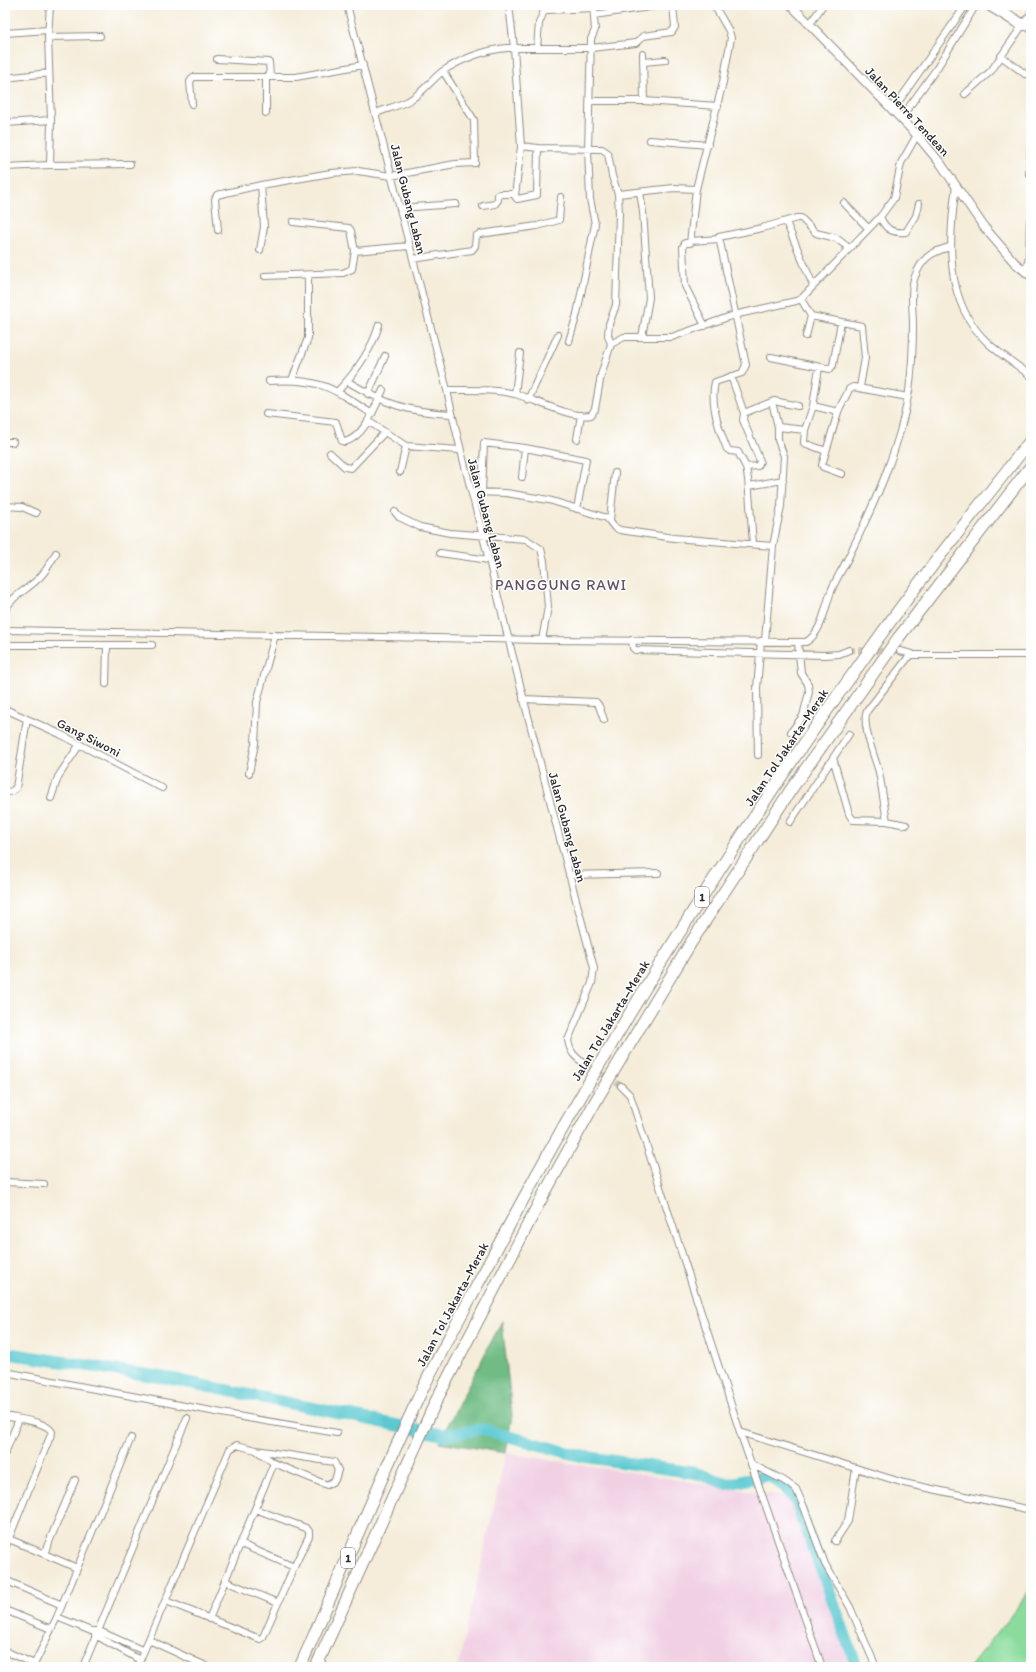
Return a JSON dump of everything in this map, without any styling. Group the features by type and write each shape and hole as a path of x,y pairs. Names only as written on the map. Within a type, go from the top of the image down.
{"highway":[{"name":"Jalan Tol Jakarta–Merak","path":"300,1667 395,1449 424,1387 534,1178 608,1049 708,887 878,639 957,533 1031,440"},
{"name":"1","path":"316,1667 436,1401 538,1205 598,1097 692,941 790,791 899,636 1031,466"}],"street":[{"path":"50,5 48,30 51,120 50,165"},
{"name":"Jalan Gubang Laban","path":"347,5 447,390 459,450 472,492 507,639 594,968 592,983 568,1040 570,1050 576,1058 586,1064"},
{"path":"509,5 514,48 521,146 515,194 517,199 536,195 538,148"},
{"path":"594,15 663,5"},
{"path":"376,113 408,101 420,93 444,71 469,58 499,48 591,48 636,43 643,36 672,32 676,26 673,5"},
{"path":"690,241 696,189 718,106 731,38 729,31 714,5"},
{"name":"Jalan Pierre Tendean","path":"791,5 892,111 917,135 941,164 984,227 1015,263 1028,274"},
{"path":"810,24 823,5"},
{"path":"892,111 966,5"},
{"path":"901,118 931,76 976,5"},
{"path":"985,5 1026,27"},
{"path":"995,5 1026,27"},
{"path":"537,48 539,23 544,11 593,6 595,30 591,38 591,101 588,150 590,199 594,224 577,314 569,341"},
{"path":"965,94 991,71 1001,56 1026,27 1031,13"},
{"path":"5,33 48,30"},
{"path":"48,37 100,36"},
{"path":"643,54 644,101"},
{"path":"1001,56 1025,74"},
{"path":"218,59 269,62 266,113"},
{"path":"644,62 665,60"},
{"path":"192,104 190,82 193,77 303,76 363,65"},
{"path":"921,69 931,76"},
{"path":"218,230 215,197 261,185 349,171 391,176 434,167 476,162 474,120 444,71"},
{"path":"5,78 49,74"},
{"path":"591,101 644,101 718,106"},
{"path":"5,123 51,120"},
{"path":"611,344 624,337 672,337 734,315 801,299 880,217 894,198 895,184 901,163 917,135"},
{"path":"650,140 708,145"},
{"path":"1029,174 1031,143"},
{"path":"447,390 515,394 528,400 581,415 588,416 594,414 601,375 611,344 608,330 610,319 616,305 619,214 618,194 612,176 608,153 602,149 588,150 521,146"},
{"path":"5,167 130,164"},
{"path":"260,250 264,227 261,185"},
{"path":"956,185 950,247 952,274 962,306 972,324 987,342 1031,376"},
{"path":"618,194 674,188 696,189"},
{"path":"640,192 643,212 648,298 642,337"},
{"path":"483,206 495,204 498,195 500,194 515,194"},
{"path":"413,259 472,250 475,246 476,236 480,234 537,226 559,220 561,196"},
{"path":"844,202 868,228"},
{"path":"400,208 456,204"},
{"path":"880,217 889,231 896,233 906,232 916,216 920,204"},
{"path":"753,544 749,486 746,467 738,452 730,452 727,449 716,419 714,384 742,372 746,365 734,315 719,236 801,218 816,233 836,238 849,248"},
{"path":"1028,274 1030,221"},
{"path":"265,276 337,274 349,271 354,264 355,251 349,228 293,222"},
{"path":"786,222 813,285"},
{"path":"705,326 684,283 683,247 684,243 690,241 719,239"},
{"path":"355,251 409,246"},
{"path":"632,640 633,648 635,650 761,647 798,650 814,636 832,588 849,557 881,486 899,437 908,397 912,357 914,281 926,257 936,250 950,247"},
{"path":"292,380 308,338 308,274"},
{"path":"801,299 811,316 806,336"},
{"path":"811,316 862,326 865,358 860,387"},
{"path":"771,357 819,367 832,368 841,322"},
{"path":"337,392 347,381 372,342 379,325"},
{"path":"528,400 558,335"},
{"path":"515,394 520,353"},
{"path":"368,394 385,356"},
{"path":"819,367 813,406 805,430 804,443 826,451"},
{"path":"731,376 744,413 742,420 760,461 758,466 746,467"},
{"path":"269,381 292,380 316,382 337,392 372,414"},
{"path":"347,381 378,400 415,412 452,414"},
{"path":"842,474 822,466 841,403 846,398 849,389 860,387 908,397"},
{"path":"266,414 336,422 342,441 345,442 355,437 368,421 382,390"},
{"path":"744,413 772,402 798,406"},
{"path":"758,755 757,688 773,546 781,506 784,456 778,440 778,427 772,402"},
{"path":"813,406 838,412"},
{"path":"577,439 581,415"},
{"path":"368,421 384,433 406,446 459,450"},
{"path":"778,427 805,430"},
{"path":"330,452 345,467 351,468 384,433"},
{"path":"5,442 14,442"},
{"path":"482,492 484,443 525,448 586,460 577,509"},
{"path":"400,472 406,446"},
{"path":"522,476 525,448"},
{"path":"615,473 609,519 614,527 620,530 674,538 773,546"},
{"path":"749,486 783,480"},
{"path":"472,492 506,493 528,496 609,519"},
{"path":"5,506 22,507 36,513"},
{"path":"395,512 399,517 420,527 450,533 526,539 530,540 541,549 544,561 548,608 542,640"},
{"path":"440,552 488,560"},
{"path":"5,611 8,604 17,594 33,584 44,574 56,553"},
{"path":"5,630 68,634 275,635 542,640 632,640 761,647 834,654 848,650"},
{"path":"67,645 68,634"},
{"path":"249,773 255,744 257,702 275,635"},
{"path":"5,645 152,645"},
{"path":"106,684 107,645"},
{"path":"791,732 803,716 809,692 808,684 801,673 798,650"},
{"path":"900,651 912,654 1031,655"},
{"path":"887,821 879,772 868,732 865,714 912,654"},
{"path":"523,699 596,702 604,720"},
{"name":"Gang Siwoni","path":"5,710 80,744 162,788"},
{"path":"5,793 16,788 27,719"},
{"path":"790,822 849,734"},
{"path":"51,798 58,777 80,744"},
{"path":"833,758 849,814 852,819 887,821 906,825"},
{"path":"569,875 658,873"},
{"path":"621,1086 630,1095 740,1432 822,1667"},
{"path":"5,1182 44,1184"},
{"path":"5,1372 243,1418 337,1433"},
{"path":"5,1416 47,1426 52,1432 5,1548"},
{"path":"83,1667 188,1418"},
{"path":"5,1453 19,1419"},
{"path":"740,1432 904,1483 1031,1510"},
{"path":"5,1650 34,1665 57,1617 131,1438"},
{"path":"137,1667 230,1449 237,1445 256,1450 334,1462 338,1470 335,1480 327,1485 274,1463 256,1450"},
{"path":"209,1619 274,1463"},
{"path":"752,1466 783,1480 796,1489 825,1564 850,1607 876,1667"},
{"path":"835,1541 848,1521 856,1468"},
{"path":"44,1554 75,1480"},
{"path":"166,1600 260,1639 263,1637 309,1536 309,1531 306,1528 255,1509"},
{"path":"9,1539 77,1568"},
{"path":"241,1544 294,1567"},
{"path":"5,1580 62,1605"},
{"path":"225,1581 278,1603"},
{"path":"5,1610 51,1630"},
{"path":"57,1617 91,1631 96,1637 140,1660"},
{"path":"91,1631 99,1630 144,1651"},
{"path":"149,1640 208,1667"}],"shaded area":[{"path":"506,1453 788,1497 857,1667 458,1667"}],"green space":[{"path":"502,1321 512,1415 506,1453 439,1442"},
{"path":"1031,1590 1031,1667 970,1667"}],"waterway":[{"path":"5,1353 167,1378 444,1435 482,1429 580,1456 696,1473 728,1484 769,1475 785,1487 796,1501 857,1667"}],"tunnel":[{"path":"849,650 890,651"},
{"path":"585,1064 621,1086"}],"district":[{"name":"PANGGUNG RAWI","path":"561,585"}]}
